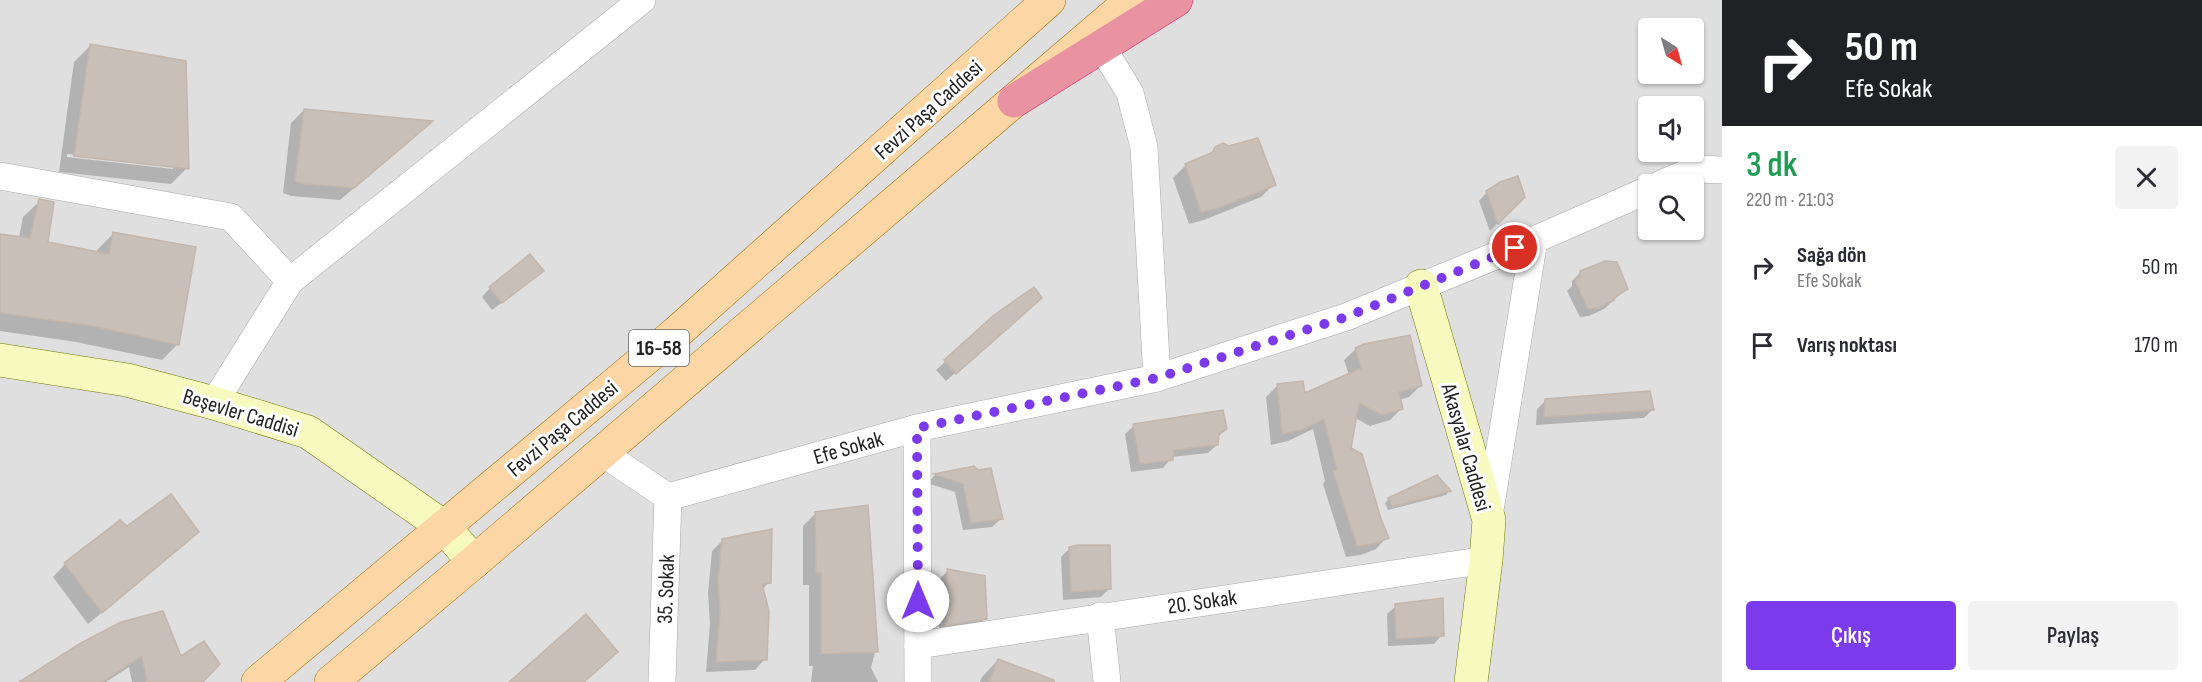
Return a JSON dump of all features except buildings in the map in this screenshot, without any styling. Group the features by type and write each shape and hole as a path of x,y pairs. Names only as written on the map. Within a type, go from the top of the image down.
{"highway":[{"path":"1014,101 1097,41 1176,0"}],"main road":[{"name":"Fevzi Paşa Caddesi","path":"258,682 675,334 1049,0"},
{"path":"1097,41 1132,0"},
{"name":"Fevzi Paşa Caddesi","path":"331,682 1014,101"}],"street":[{"path":"214,403 290,280 642,0"},
{"path":"1097,41 1130,93 1144,147 1157,378"},
{"path":"1685,174 1697,169 1722,170"},
{"path":"0,176 231,217 290,280"},
{"name":"Efe Sokak","path":"668,497 917,428 1157,378 1346,317 1638,194"},
{"path":"1489,520 1534,240"},
{"name":"Akasyalar Caddesi","path":"1421,286 1489,520 1471,682"},
{"name":"Beşevler Caddisi","path":"0,360 127,380 214,403 308,432 444,527 474,562"},
{"path":"917,428 918,682"},
{"path":"601,452 668,497"},
{"name":"35. Sokak","path":"662,682 668,497"},
{"name":"20. Sokak","path":"918,645 1486,560"},
{"path":"1100,616 1107,682"}],"shaded area":[{"path":"0,0 1722,0 1722,682 0,682"}],"route":[{"path":"918,601 917,428 1157,378 1346,317 1515,248"}]}
